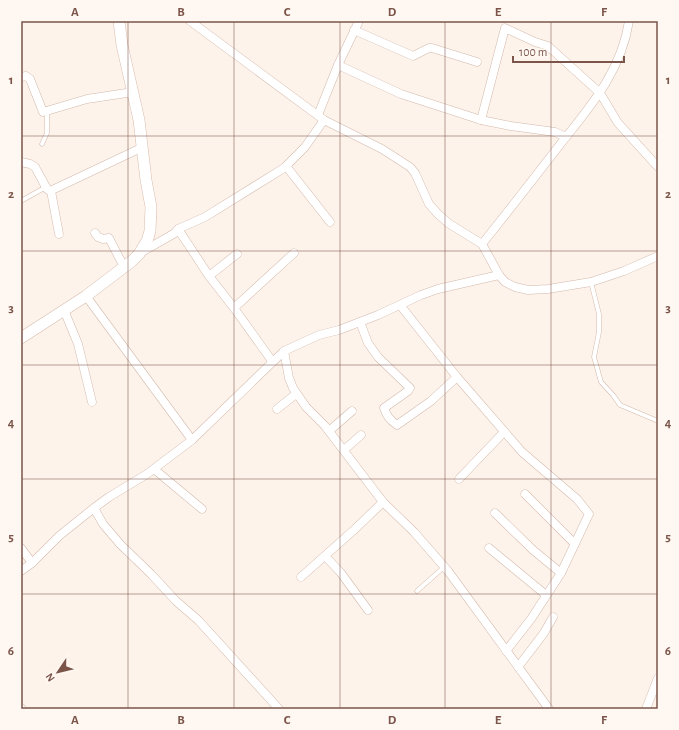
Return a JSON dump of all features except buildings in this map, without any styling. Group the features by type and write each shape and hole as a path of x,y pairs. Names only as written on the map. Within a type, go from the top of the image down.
{"street":[{"path":"120,21 122,45 139,120 141,148 151,207 150,232 147,241 139,254"},
{"path":"190,21 321,117 404,162 415,173 429,204 448,223 482,244 499,275 505,282 528,290 548,289 591,282 624,271 658,256"},
{"path":"21,338 86,296 139,254 175,233 178,229 205,217 286,166 305,147 321,117 338,65 359,21"},
{"path":"482,244 600,93 620,57 627,38 629,21"},
{"path":"481,120 505,28 535,42 548,46 600,93 618,123 656,162"},
{"path":"354,30 413,56 432,48 477,62"},
{"path":"338,65 400,94 481,120 555,132 566,137"},
{"path":"21,77 26,76 30,79 44,112 87,99 133,92"},
{"path":"49,189 141,148"},
{"path":"21,162 35,167 49,189 59,234"},
{"path":"286,166 330,222"},
{"path":"178,229 209,276 272,361"},
{"path":"95,233 103,240 109,238 124,267"},
{"path":"234,308 294,253"},
{"path":"209,276 237,254"},
{"path":"21,571 32,563 59,536 108,497 154,469 192,440 284,351 319,336 360,322 421,295 438,289 499,275"},
{"path":"86,296 192,440"},
{"path":"400,305 457,377 522,452 577,499 589,514 561,573 531,619 506,651"},
{"path":"64,310 78,344 92,402"},
{"path":"360,322 368,343 378,357 410,388 384,408 388,417 396,425 431,401 457,377"},
{"path":"284,351 289,378 296,394 329,431 383,502 409,527 444,567 549,709"},
{"path":"277,409 296,394"},
{"path":"329,431 352,411"},
{"path":"458,479 504,432"},
{"path":"344,450 361,435"},
{"path":"154,469 202,509"},
{"path":"525,494 575,544"},
{"path":"301,577 383,502"},
{"path":"94,508 103,524 120,544 155,578 176,602 198,620 279,709"},
{"path":"495,513 533,550 561,573"},
{"path":"21,548 32,563"},
{"path":"490,548 546,595"},
{"path":"325,556 342,573 368,610"},
{"path":"518,667 544,633 553,617"},
{"path":"646,709 658,678"}],"lane":[{"path":"42,144 47,133 47,111"},
{"path":"21,201 49,189"},
{"path":"591,282 600,314 599,332 594,358 601,382 613,394 620,405 658,421"},
{"path":"417,591 444,567"}]}
